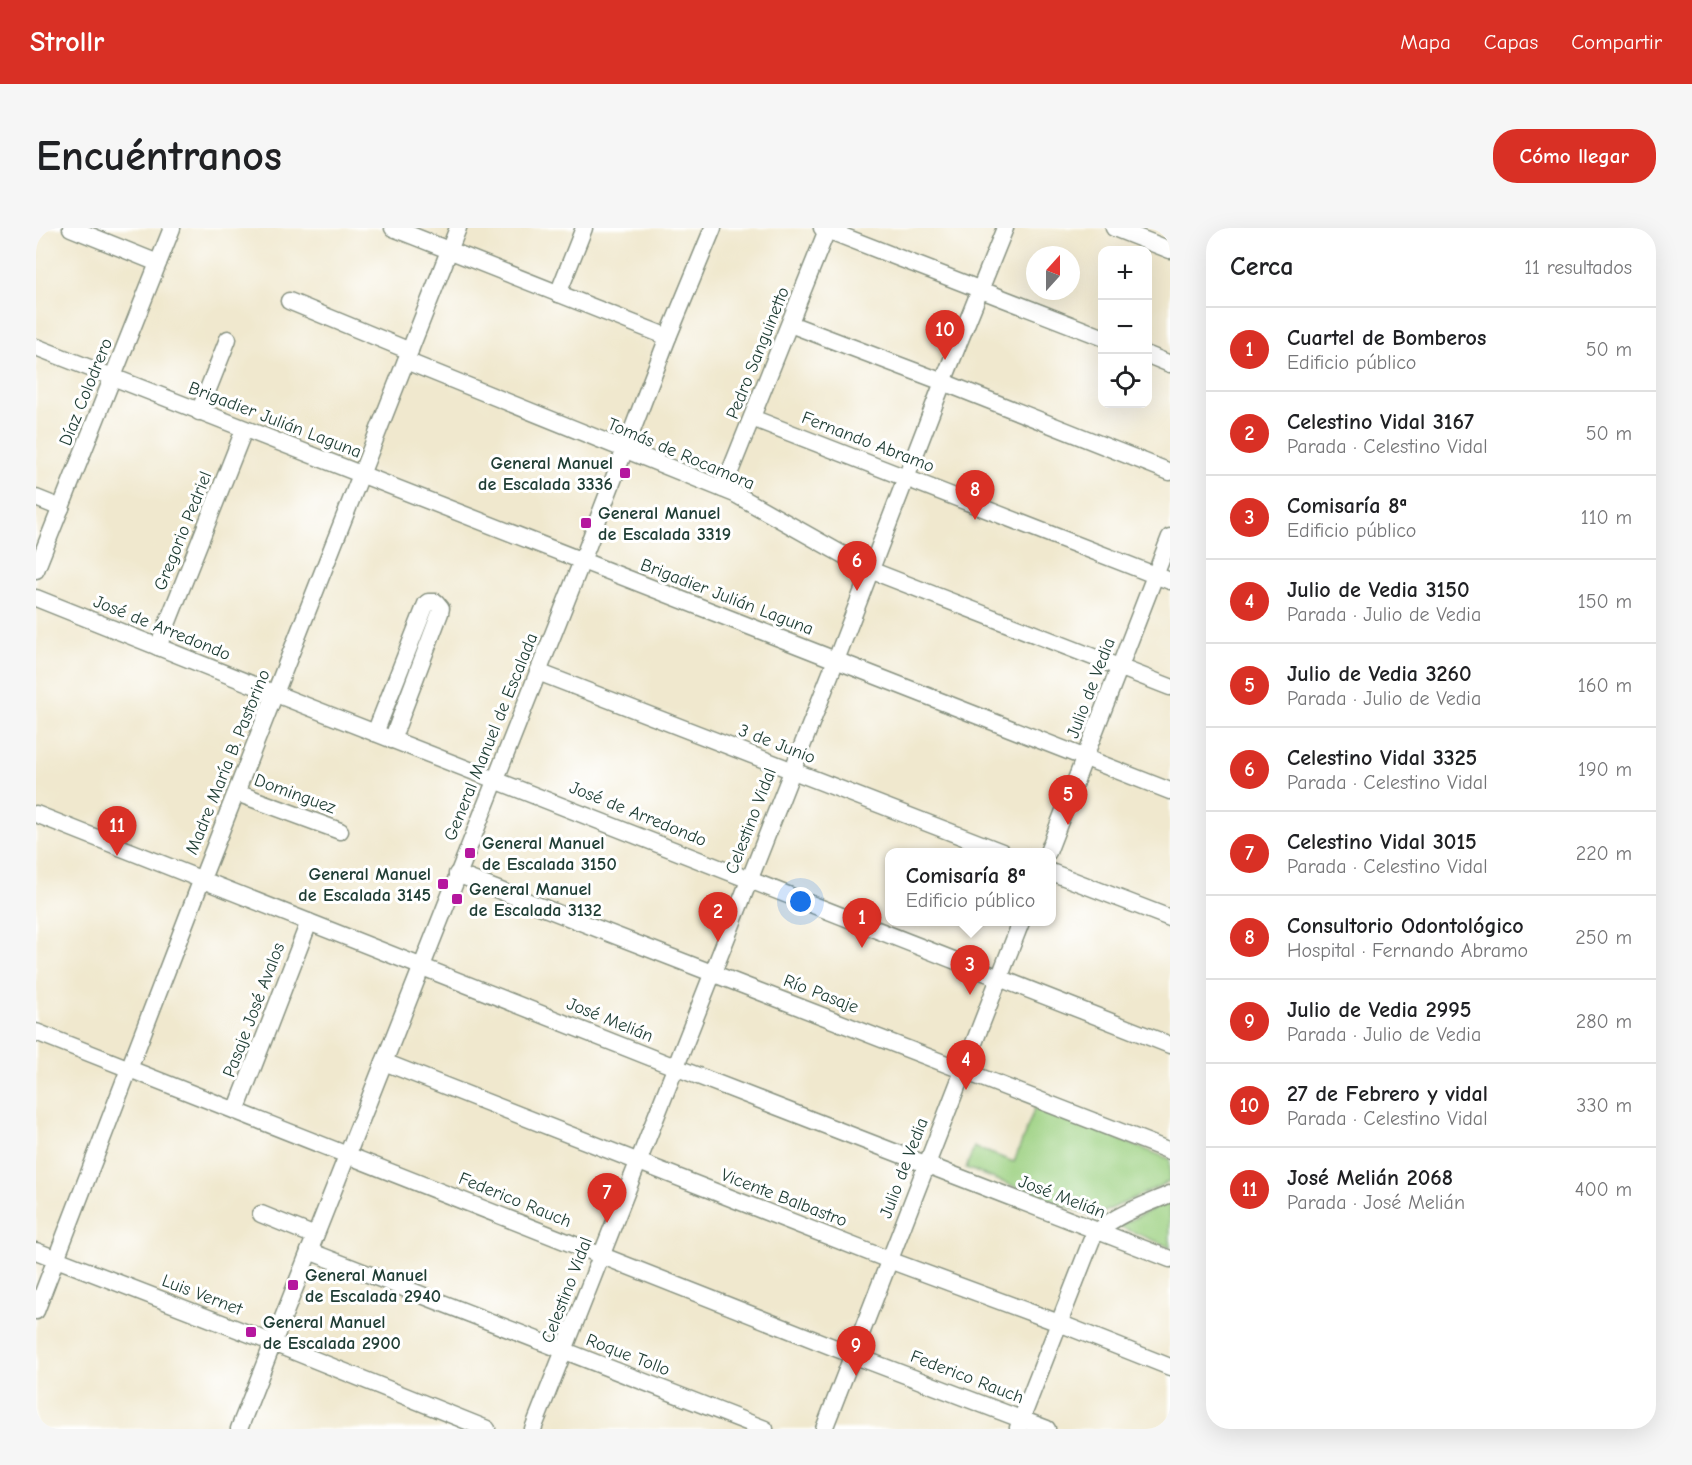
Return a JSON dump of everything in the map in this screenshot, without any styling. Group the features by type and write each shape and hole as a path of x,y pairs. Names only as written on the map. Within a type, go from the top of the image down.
{"street":[{"path":"71,228 158,263"},
{"name":"Díaz Colodrero","path":"36,570 172,228"},
{"path":"393,228 668,337"},
{"name":"Madre María B. Pastorino","path":"36,1311 202,879 458,228"},
{"path":"558,294 584,228"},
{"name":"General Manuel de Escalada","path":"239,1429 582,561 668,337 713,228"},
{"name":"Celestino Vidal","path":"533,1429 1005,228"},
{"path":"1114,228 1170,250"},
{"path":"824,229 1098,335"},
{"name":"Pedro Sanguinetto","path":"723,489 790,324 824,229"},
{"name":"Tomás de Rocamora","path":"289,301 408,356 624,450 723,489 870,570 1170,687"},
{"path":"790,324 1170,472"},
{"path":"199,412 228,339"},
{"name":"Brigadier Julián Laguna","path":"36,347 1170,791"},
{"path":"1152,357 1170,364"},
{"name":"Fernando Abramo","path":"752,418 1162,578"},
{"name":"Gregorio Pedriel","path":"158,647 244,430"},
{"path":"36,498 61,508"},
{"name":"Julio de Vedia","path":"1050,848 1120,666 1162,578 1170,537"},
{"name":"José de Arredondo","path":"36,598 1170,1045"},
{"path":"375,733 426,604 436,602 441,608 440,613 392,740"},
{"name":"3 de Junio","path":"538,672 992,848"},
{"name":"Dominguez","path":"237,793 339,831"},
{"name":"José Melián","path":"36,814 675,1067 1170,1259"},
{"name":"Río Pasaje","path":"457,874 1170,1151"},
{"path":"1056,874 1170,918"},
{"name":"Pasaje José Avalos","path":"236,1111 309,922"},
{"name":"Julio de Vedia","path":"824,1429 1019,926"},
{"name":"Federico Rauch","path":"36,1032 853,1355 1020,1424 1047,1429"},
{"name":"Vicente Balbastro","path":"384,1062 1170,1367"},
{"path":"1020,1424 1097,1231 1113,1220 1170,1194"},
{"name":"Roque Tollo","path":"261,1214 312,1244 564,1351 765,1429"},
{"name":"Luis Vernet","path":"36,1251 487,1429"}],"green space":[{"path":"1035,1107 1170,1159 1170,1181 1094,1217 966,1168 974,1147 1014,1162"},
{"path":"1170,1201 1170,1247 1118,1226"}],"place":[{"name":"27 de Febrero y vidal","path":"945,360"},
{"name":"General Manuel de Escalada 3336","path":"625,473"},
{"name":"Consultorio Odontológico","path":"975,520"},
{"name":"General Manuel de Escalada 3319","path":"586,523"},
{"name":"Celestino Vidal 3325","path":"857,591"},
{"name":"Julio de Vedia 3260","path":"1068,825"},
{"name":"General Manuel de Escalada 3150","path":"470,853"},
{"name":"José Melián 2068","path":"117,856"},
{"name":"General Manuel de Escalada 3145","path":"443,884"},
{"name":"General Manuel de Escalada 3132","path":"457,899"},
{"name":"Celestino Vidal 3167","path":"718,942"},
{"name":"Cuartel de Bomberos","path":"862,948"},
{"name":"Comisaría 8ª","path":"970,995"},
{"name":"Julio de Vedia 3150","path":"966,1090"},
{"name":"Celestino Vidal 3015","path":"607,1223"},
{"name":"General Manuel de Escalada 2940","path":"293,1285"},
{"name":"General Manuel de Escalada 2900","path":"251,1332"},
{"name":"Julio de Vedia 2995","path":"856,1376"}]}
